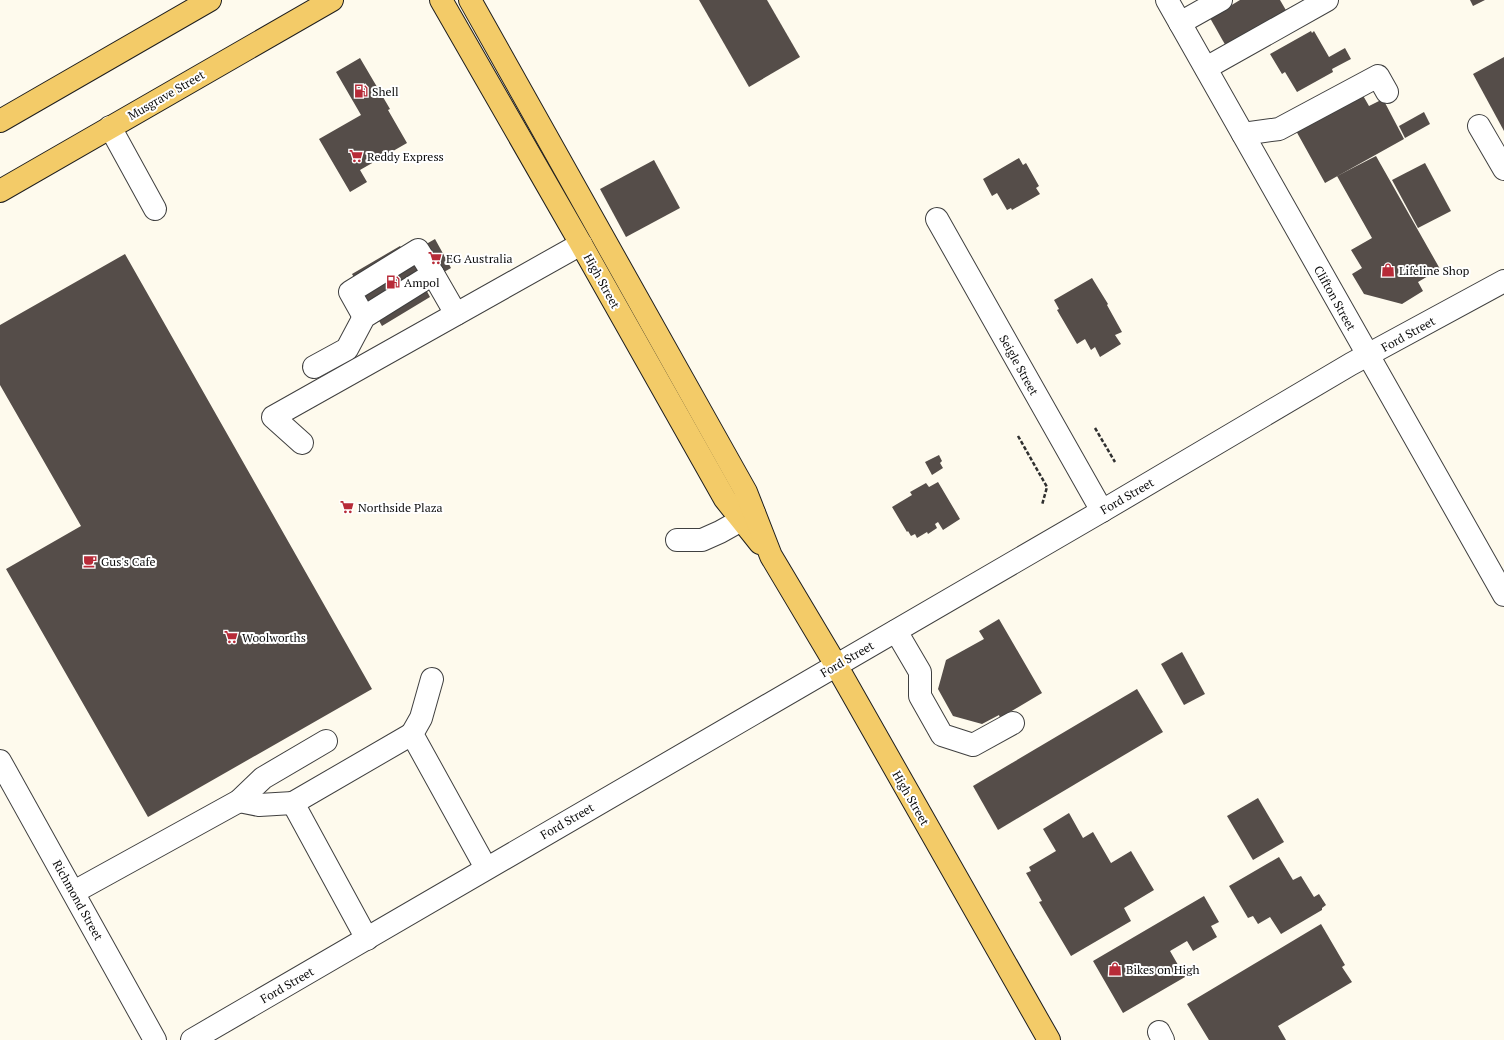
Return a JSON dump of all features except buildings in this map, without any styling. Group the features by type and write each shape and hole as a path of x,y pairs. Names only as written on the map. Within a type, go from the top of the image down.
{"main road":[{"path":"166,26 199,0"},
{"path":"0,121 210,0"},
{"name":"Musgrave Street","path":"0,191 332,0"},
{"name":"High Street","path":"441,0 725,499 748,516 836,665 1049,1040"},
{"name":"High Street","path":"470,0 746,492 748,516"}],"street":[{"name":"Clifton Street","path":"1167,0 1504,595"},
{"path":"1180,23 1221,0"},
{"path":"1206,68 1327,0"},
{"path":"1244,134 1279,129 1378,76 1387,92"},
{"path":"1479,126 1504,169"},
{"path":"110,127 155,209"},
{"name":"Seigle Street","path":"937,219 1102,511"},
{"path":"302,443 273,417 581,244"},
{"path":"364,317 350,292 418,250 456,314"},
{"path":"338,381 314,367 347,349 364,317 433,274"},
{"name":"Ford Street","path":"192,1040 1368,356 1504,281"},
{"path":"676,540 702,540 720,532 748,516"},
{"path":"896,631 920,672 920,696 942,735 972,745 1013,723"},
{"path":"239,802 259,805 293,803 412,734 421,718 432,679"},
{"path":"412,734 486,868"},
{"path":"74,892 239,802 263,778 326,741"},
{"name":"Richmond Street","path":"0,761 155,1040"},
{"path":"293,803 367,938"}],"path":[{"path":"1095,428 1115,462"},
{"path":"1018,436 1047,487 1042,505"}],"place":[{"name":"Shell","path":"361,91"},
{"name":"Reddy Express","path":"356,156"},
{"name":"EG Australia","path":"435,258"},
{"name":"Lifeline Shop","path":"1388,270"},
{"name":"Ampol","path":"393,282"},
{"name":"Northside Plaza","path":"347,507"},
{"name":"Gus's Cafe","path":"90,561"},
{"name":"Woolworths","path":"231,637"},
{"name":"Bikes on High","path":"1115,969"}]}
